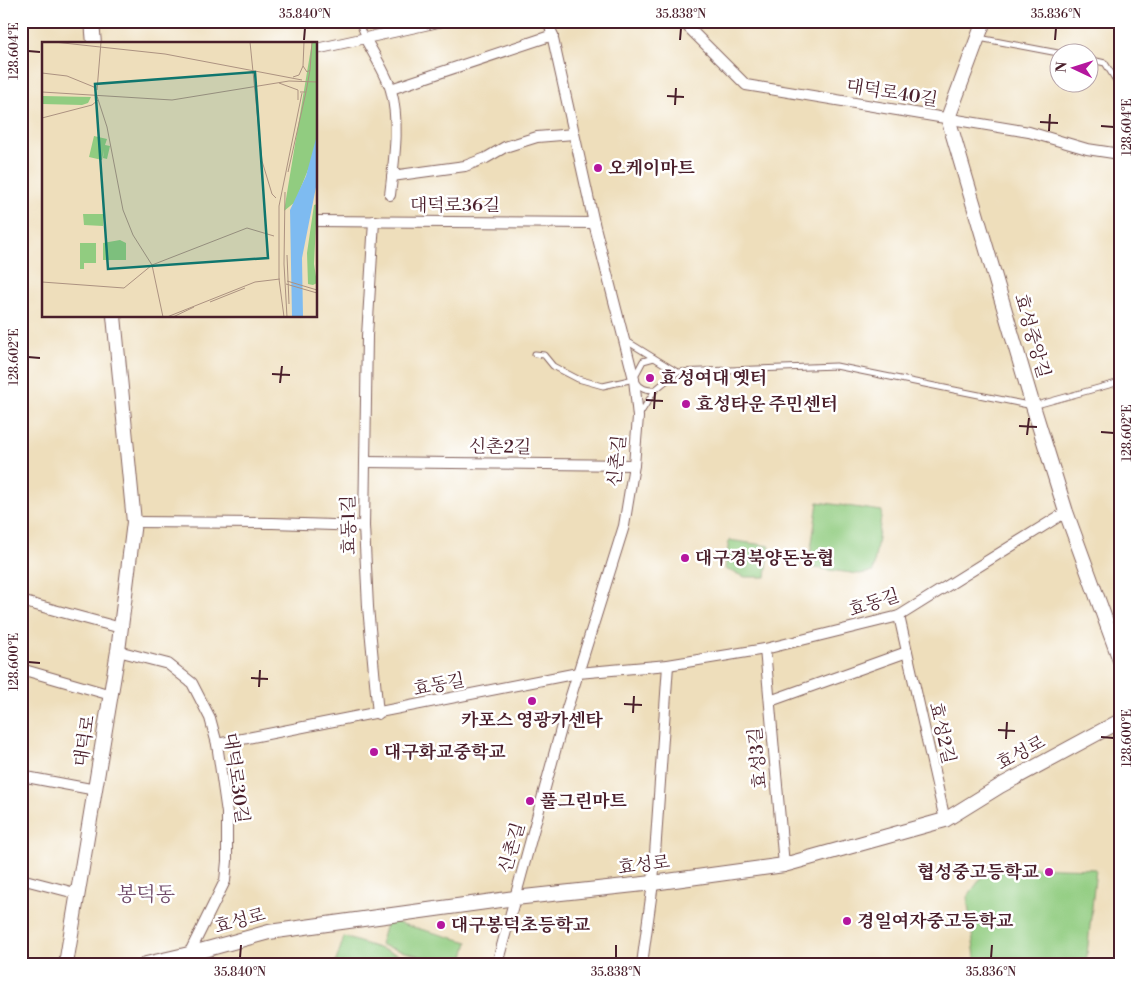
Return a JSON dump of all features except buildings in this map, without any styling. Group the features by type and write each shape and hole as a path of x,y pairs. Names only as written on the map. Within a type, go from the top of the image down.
{"main road":[{"path":"92,21 94,42"},
{"path":"948,118 984,21"},
{"name":"효성중앙길","path":"948,118 1066,512 1120,660"},
{"name":"대덕로","path":"66,964 118,651 134,522 114,318"},
{"name":"효성로","path":"146,964 269,932 515,898 653,883 784,865 945,820 1000,786 1120,721"}],"street":[{"path":"318,49 443,21"},
{"name":"신촌길","path":"497,964 564,718 624,526 634,465 638,417 634,379 594,223 550,21"},
{"name":"대덕로40길","path":"682,21 746,85 1029,132 1087,149 1120,154"},
{"path":"391,89 553,35"},
{"path":"365,38 391,89 396,140 390,195"},
{"path":"392,176 465,166 486,158 505,147 537,136 574,134"},
{"name":"대덕로36길","path":"318,221 594,223"},
{"name":"효동1길","path":"374,221 367,336 364,526 368,607 378,714"},
{"name":"신촌2길","path":"366,462 634,465"},
{"name":"효동길","path":"217,744 378,714 578,673 668,666 765,649 899,616 1066,512"},
{"path":"134,522 364,526"},
{"path":"21,602 121,628"},
{"name":"효성2길","path":"899,616 945,820"},
{"name":"효성3길","path":"765,649 784,865"},
{"name":"대덕로30길","path":"118,651 168,664 192,683 210,718 217,744 227,813 225,880 189,954"},
{"path":"770,702 908,652"},
{"path":"642,964 653,883 668,666"},
{"path":"21,670 111,695"},
{"path":"21,776 96,790"},
{"path":"21,879 79,894"}],"lane":[{"path":"358,21 365,38"},
{"path":"979,38 1048,51"},
{"path":"1098,61 1105,63 1120,87"},
{"path":"625,340 677,372 836,366 1033,406 1120,382"},
{"path":"535,354 544,355 553,366 578,379 604,386 634,379"},
{"path":"634,379 643,361 654,358"},
{"path":"638,417 655,390 677,372"},
{"path":"634,379 645,390 655,390"}],"green space":[{"path":"818,502 882,511 873,572 859,574 814,568 808,569"},
{"path":"729,540 770,546 766,577 745,577 725,569"},
{"path":"990,866 1096,869 1086,964 976,964 967,897"},
{"path":"387,920 468,942 462,964 448,964 380,945"},
{"path":"344,937 428,964 335,964"}],"place":[{"name":"오케이마트","path":"598,168"},
{"name":"효성여대 옛터","path":"650,378"},
{"name":"효성타운 주민센터","path":"686,404"},
{"name":"대구경북양돈농협","path":"685,558"},
{"name":"카포스 영광카센타","path":"532,701"},
{"name":"대구화교중학교","path":"374,752"},
{"name":"풀그린마트","path":"530,801"},
{"name":"협성중고등학교","path":"1049,872"},
{"name":"경일여자중고등학교","path":"847,921"},
{"name":"대구봉덕초등학교","path":"441,925"}],"district":[{"name":"봉덕동","path":"146,895"}]}
